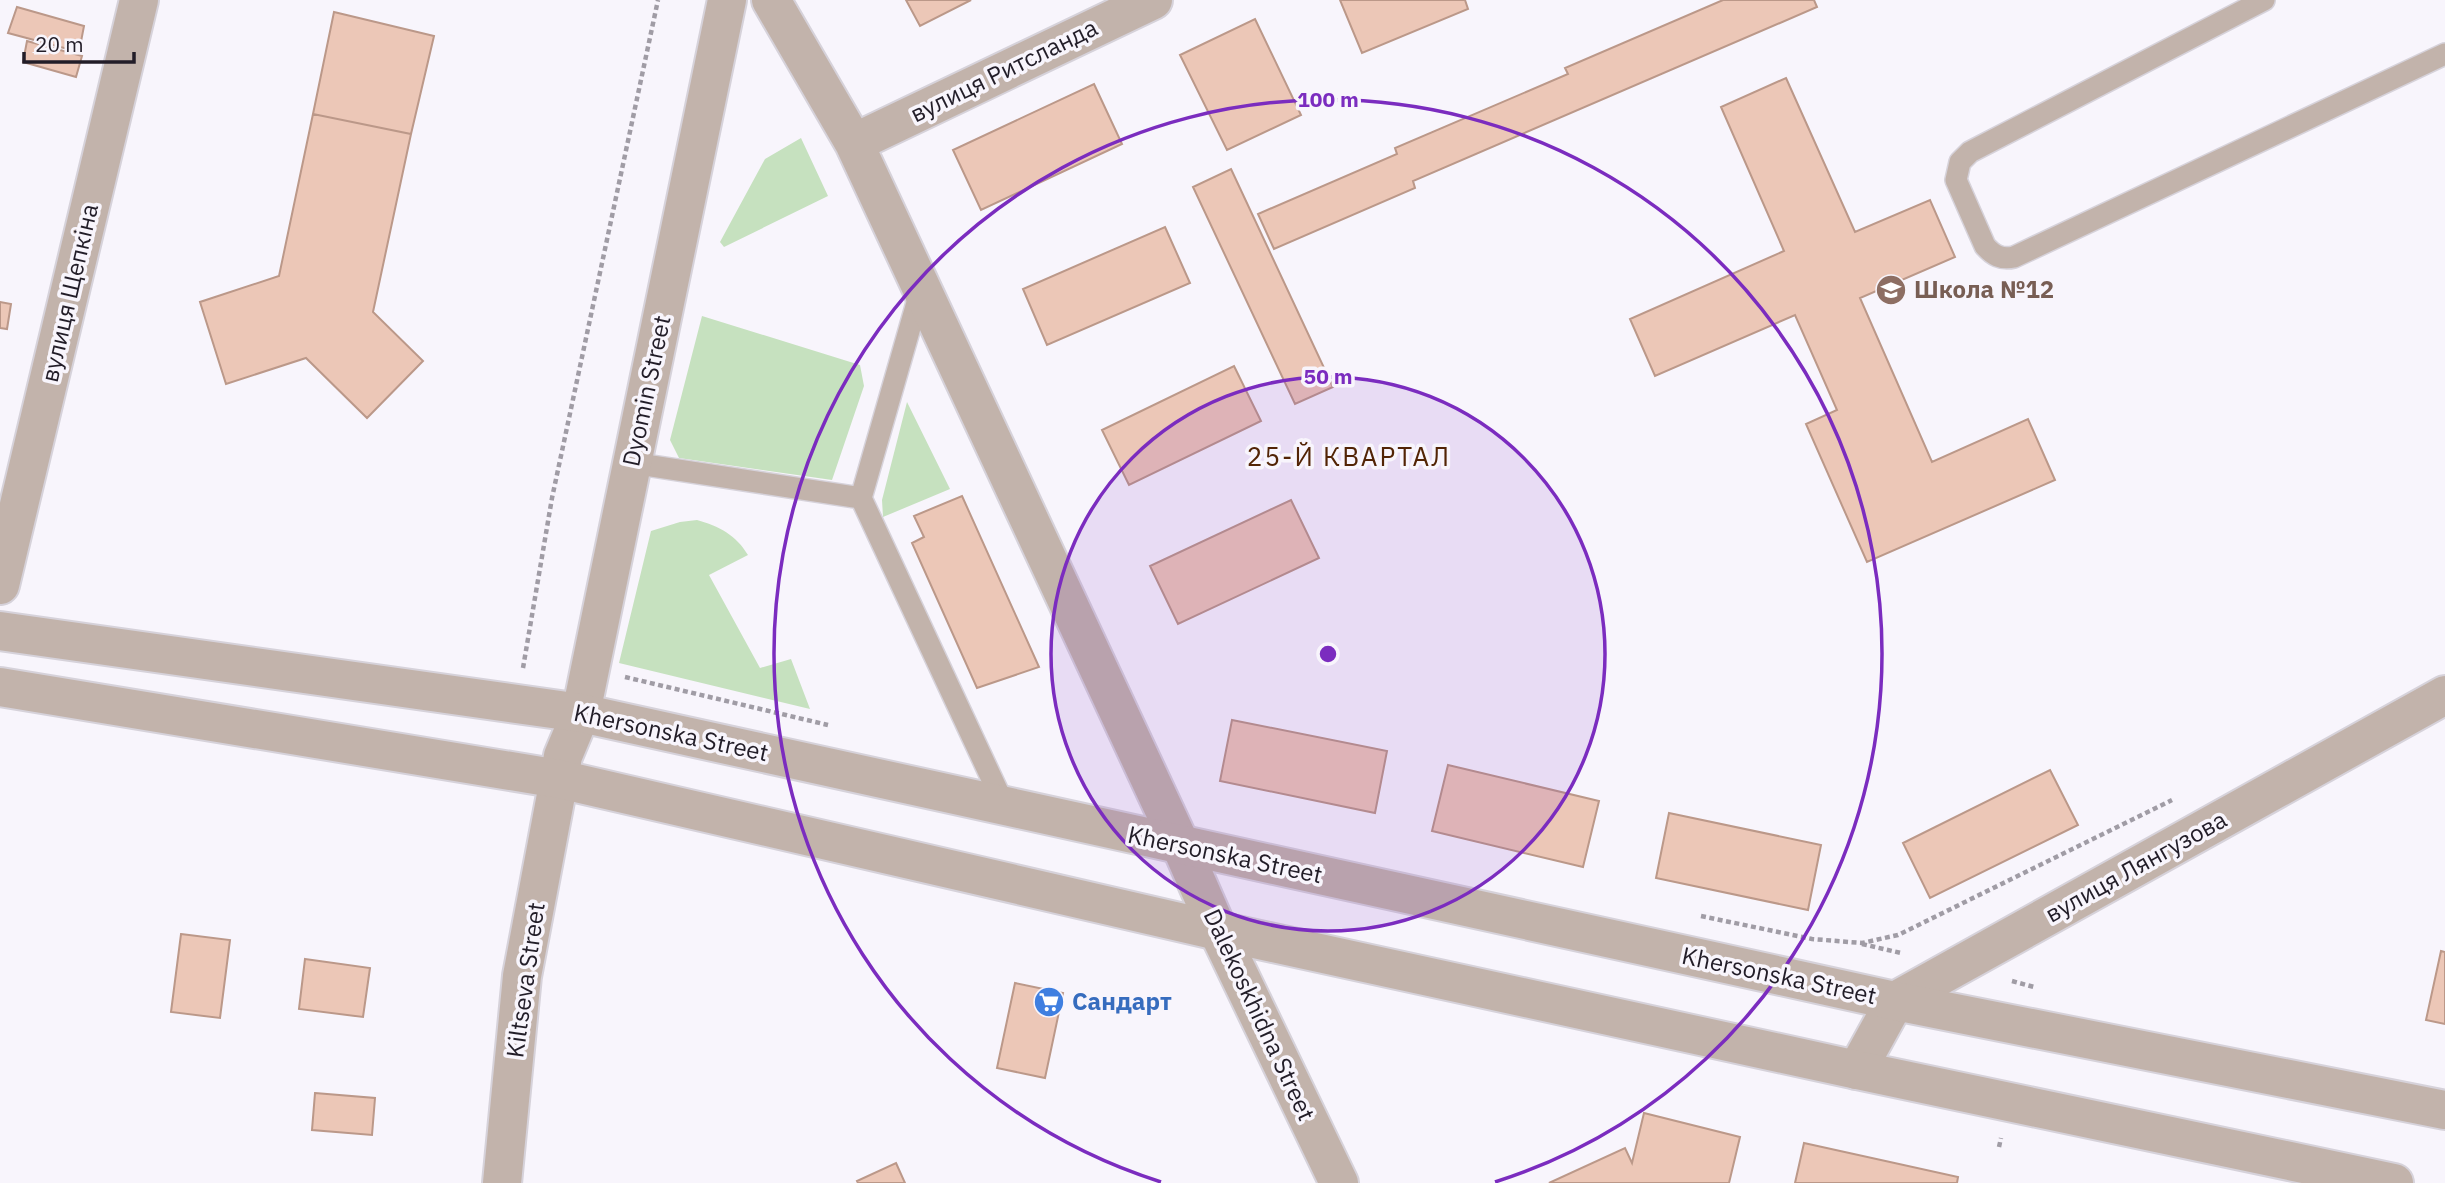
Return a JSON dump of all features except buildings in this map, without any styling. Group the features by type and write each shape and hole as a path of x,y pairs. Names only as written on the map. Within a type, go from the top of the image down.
{"street":[{"name":"вулиця Щепкіна","path":"0,586 139,0"},
{"name":"Dyomin Street","path":"559,779 564,756 582,713 727,0"},
{"name":"Dalekoskhidna Street","path":"771,0 854,143 1218,931 1339,1183"},
{"name":"вулиця Ритсланда","path":"854,143 1153,0"},
{"name":"Khersonska Street","path":"0,631 582,713 1895,1001 2445,1110"},
{"path":"0,687 559,779 1218,931 2394,1183"},
{"name":"вулиця Лянгузова","path":"1895,1001 2445,695"},
{"name":"Kiltseva Street","path":"502,1183 523,976 559,779"},
{"path":"1857,1070 1895,1001"}],"lane":[{"path":"2264,0 1970,152 1961,162 1956,180 1985,246 1992,254 2014,257 2445,54"},
{"path":"921,287 862,498 1005,807"},
{"path":"632,463 862,498"}],"path":[{"path":"517,704 552,498 658,0"},
{"path":"1898,935 2180,796"}],"green space":[{"path":"801,138 828,196 724,247 720,242 765,159"},
{"path":"702,316 860,365 864,386 832,480 679,458 670,440"},
{"path":"907,402 950,489 883,517 882,500"},
{"path":"697,520 726,532 748,555 709,575 760,668 791,659 810,709 619,663 651,531"}],"place":[{"name":"Школа №12","path":"1891,290"},
{"name":"Сандарт","path":"1049,1002"}],"district":[{"name":"25-Й КВАРТАЛ","path":"1349,457"}]}
